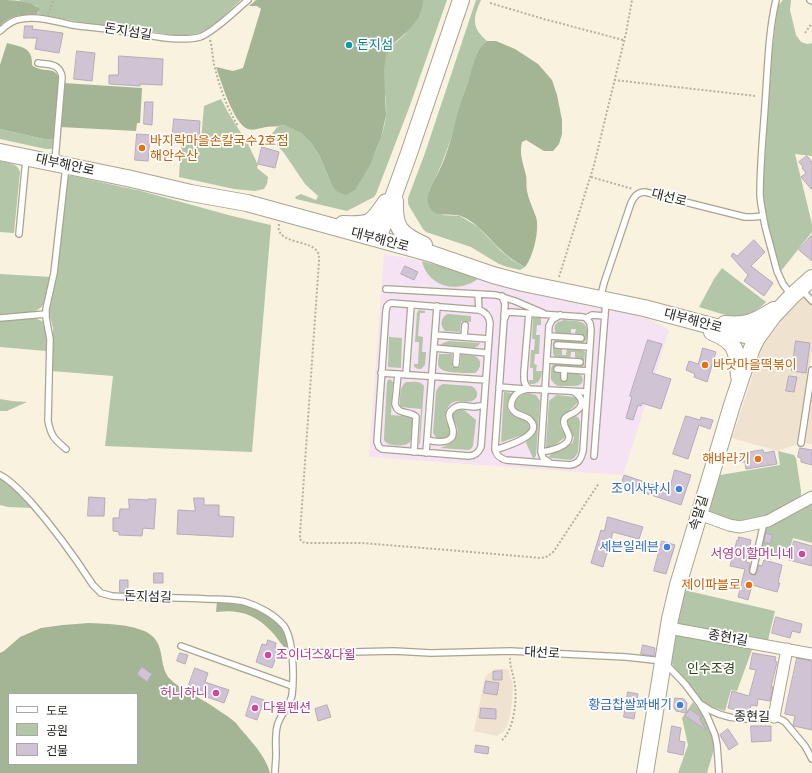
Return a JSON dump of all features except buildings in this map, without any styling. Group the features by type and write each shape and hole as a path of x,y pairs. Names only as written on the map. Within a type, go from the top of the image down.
{"street":[{"path":"378,239 461,0"},
{"name":"대부해안로","path":"0,152 239,202 378,239 445,258 493,275 604,305 644,308 757,338"},
{"path":"316,222 352,224 367,223 376,217 395,191"},
{"path":"395,191 394,209 396,221 399,229 407,237 430,248 470,262 493,275"},
{"path":"644,308 655,306 722,324 739,325 758,320 797,292"},
{"name":"속말길","path":"645,773 663,661 681,573 740,381 757,338 773,316 797,292"},
{"path":"663,313 674,320 711,331 727,339 736,350 740,381"},
{"path":"699,514 729,525 740,527 768,521 812,497"},
{"name":"종현1길","path":"669,628 812,652"},
{"path":"774,717 787,649"}],"lane":[{"name":"돈지섬길","path":"0,31 9,22 21,18 46,20 78,26 95,27 160,37 190,39 206,34 248,0"},
{"path":"776,0 771,30 764,127 760,190 762,216 777,271 783,284 812,301"},
{"path":"38,63 55,66 60,69 62,77 60,164 54,273 46,314 50,340 48,421 51,433 56,441 66,449"},
{"path":"19,234 26,157"},
{"name":"대선로","path":"594,456 604,305 604,283 634,198 637,194 645,192 745,217 762,216"},
{"path":"386,289 502,296 545,314"},
{"path":"478,294 479,310"},
{"path":"502,296 505,304 495,450 501,459 506,460 551,464 575,464 580,459 583,451 590,347 590,322 583,317 510,312 507,313 504,320"},
{"path":"391,303 479,310 487,314 490,323 481,447 477,454 474,456 469,456 382,449 377,445 377,442 387,306 391,303"},
{"path":"406,375 411,305"},
{"path":"586,318 604,305"},
{"path":"426,453 436,306"},
{"path":"528,313 524,381 529,389"},
{"path":"0,318 46,314"},
{"path":"551,464 543,458 541,452 550,323 554,318 560,315"},
{"path":"464,337 465,324"},
{"path":"573,331 573,338"},
{"path":"435,335 489,339"},
{"path":"549,336 581,338"},
{"path":"557,345 590,347"},
{"path":"564,353 565,346"},
{"path":"434,348 488,353"},
{"path":"456,364 457,350"},
{"path":"572,362 573,354"},
{"path":"547,360 580,362"},
{"path":"557,369 588,371"},
{"path":"564,370 564,378"},
{"path":"801,443 810,396 812,370"},
{"path":"381,373 486,380"},
{"path":"398,374 395,404 396,408 416,416 414,452"},
{"path":"499,387 587,392"},
{"path":"495,450 523,439 530,434 532,427 530,421 514,412 511,407 512,400 516,394 520,391 529,389"},
{"path":"541,452 553,450 568,440 569,435 564,425 564,419 576,411 582,403 581,398 572,392"},
{"path":"427,440 447,442 450,439 453,435 453,431 449,415 456,406 461,405 475,407 484,404"},
{"name":"돈지섬길","path":"0,475 9,480 40,512 55,530 93,585 101,593 112,596 235,600 252,604 270,614 283,626 287,631 291,652 292,686 290,702 279,721 277,728 274,773"},
{"path":"753,571 764,521"},
{"path":"181,646 292,686"},
{"name":"대선로","path":"291,652 394,651 431,653 511,651 626,657 663,661"},
{"path":"663,661 685,684 707,716 718,745 719,773"},
{"name":"종현길","path":"700,704 709,710 729,717 743,719 774,717 781,719 805,746 812,758"}],"path":[{"path":"46,20 54,0"},
{"path":"557,282 590,177 624,41 632,0"},
{"path":"490,3 624,41"},
{"path":"805,33 812,23"},
{"path":"206,34 210,39 214,66 222,90 231,114 238,126"},
{"path":"614,80 756,96"},
{"path":"590,177 645,192"},
{"path":"502,740 510,729 516,697 510,663 511,651"}],"shaded area":[{"path":"384,254 438,265 486,282 528,293 617,310 652,320 669,330 623,475 369,457"},
{"path":"804,298 812,304 812,349 798,444 778,451 732,438 762,348 781,320"},
{"path":"812,388 812,444 805,443"},
{"path":"494,669 508,669 513,685 510,716 507,726 503,732 497,736 474,731 485,677"}],"green space":[{"path":"0,0 16,0 26,2 40,9 37,14 13,17 0,26"},
{"path":"18,0 241,0 204,31 190,35 174,35 80,22 37,14 39,12 37,6"},
{"path":"256,0 424,0 419,17 408,31 394,43 386,55 384,69 386,115 381,138 370,165 356,189 346,195 336,191 319,155 302,133 284,125 250,130 243,126 233,111 216,67 233,71 243,68 261,9 257,6 249,6"},
{"path":"424,0 447,0 409,108 376,194 374,197 347,211 296,199 295,197 301,194 316,200 318,196 305,184 284,153 272,140 272,134 277,127 284,125 302,132 319,155 331,183 356,189 375,154 382,135 386,115 383,69 386,55 390,48 409,29"},
{"path":"476,0 481,0 475,17 476,27 487,41 480,50 476,59 464,93 449,145 429,191 442,215 460,216 478,227 500,250 512,260 525,267 520,270 499,264 471,247 426,232 408,203 408,198 425,153"},
{"path":"783,0 791,0 790,10 796,35 801,42 807,44 812,43 812,156 795,154 812,224 812,232 781,271 767,218 763,197 763,186 772,51 778,6"},
{"path":"487,41 496,41 515,49 538,64 552,80 557,95 562,120 562,134 559,144 553,151 544,151 526,140 522,142 521,154 526,175 527,191 537,222 535,243 531,257 525,267 506,254 472,222 457,215 436,213 430,208 428,203 428,194 446,156 459,108 474,62 479,50"},
{"path":"7,43 21,47 28,51 34,67 51,70 58,75 59,79 54,139 44,139 0,129 0,65"},
{"path":"63,83 142,88 140,123 137,123 136,131 60,127"},
{"path":"221,99 248,144 258,165 257,168 268,177 267,184 264,189 255,191 234,189 179,177 181,145 186,145 187,140 201,140 204,106"},
{"path":"0,129 44,139 54,139 53,147 51,149 46,149 0,139"},
{"path":"0,161 15,165 20,172 14,233 0,232"},
{"path":"69,176 141,191 271,225 252,452 105,446 113,376 52,371 53,328 49,313 57,274 67,180"},
{"path":"422,261 451,269 478,279 470,284 461,286 453,287 444,285 430,277 425,270"},
{"path":"722,268 766,302 750,314 742,316 726,315 699,307 714,279"},
{"path":"0,274 51,277 45,302 40,309 29,313 0,315"},
{"path":"419,310 425,311 425,313 420,313 418,336 423,337 422,352 426,352 425,365 421,369 417,369 414,364 418,364 419,342 415,342 417,313"},
{"path":"447,314 471,316 471,322 461,321 460,332 445,331 442,327 442,322 443,318"},
{"path":"34,318 43,322 45,325 47,336 46,351 0,347 0,321"},
{"path":"533,318 541,318 541,325 537,325 536,335 540,335 539,354 535,354 534,364 537,365 536,371 542,371 539,381 536,384 530,384 529,380 533,380 533,368 530,368 531,350 534,350 535,339 532,339"},
{"path":"564,320 581,322 585,325 587,331 587,338 584,343 576,344 556,342 555,347 562,348 562,355 566,355 567,348 582,350 585,352 584,365 582,368 555,366 555,372 578,373 582,376 583,380 581,384 577,386 562,386 554,384 551,379 551,370 553,365 556,363 581,365 582,360 576,359 575,352 571,352 570,359 556,358 553,354 553,343 556,339 582,341 582,336 575,333 576,329 571,329 571,335 562,335 555,331 555,325"},
{"path":"389,337 402,338 401,368 388,367"},
{"path":"449,341 480,343 474,348 441,345"},
{"path":"439,354 452,354 452,367 460,367 461,355 475,356 480,362 480,367 475,373 456,373 445,371 438,365"},
{"path":"390,379 393,382 391,415 412,417 411,440 405,445 392,445 384,440 387,382"},
{"path":"406,382 418,382 424,386 420,444 421,409 400,407 401,390 402,386"},
{"path":"443,384 471,386 475,388 477,396 474,400 468,402 457,401 448,407 445,419 450,428 450,435 447,438 439,439 433,433 436,392"},
{"path":"504,392 513,393 507,406 509,412 512,415 526,421 530,429 525,434 502,442 501,441"},
{"path":"528,393 536,395 540,401 536,456 534,458 526,443 534,433 536,427 534,422 529,416 514,409 513,406 515,400"},
{"path":"557,395 575,397 578,401 560,422 562,430 567,436 552,447 547,447 549,401"},
{"path":"0,399 27,402 7,411 0,411"},
{"path":"458,409 464,410 476,420 473,446 468,450 440,448 453,441 457,435 458,431 452,418 452,413"},
{"path":"573,416 578,417 580,422 578,452 574,458 570,460 549,457 573,442 574,438 567,422 568,418"},
{"path":"778,451 794,455 796,458 801,491 799,499 769,516 753,519 735,521 715,516 708,511 720,475 780,465"},
{"path":"0,477 3,478 23,497 32,508 8,507 0,505"},
{"path":"812,502 812,543 793,538 787,558 760,551 766,526"},
{"path":"684,590 775,611 768,640 677,624"},
{"path":"217,601 254,607 266,613 277,622 285,634 288,648 285,648 265,625 253,617 232,611 216,612"},
{"path":"89,623 121,625 145,631 156,640 159,645 164,668 170,679 236,723 260,753 266,762 270,773 0,773 0,653 20,637 41,628"},
{"name":"인수조경","path":"677,634 753,647 737,691 731,690 725,711 709,706 701,701 672,664 671,660"},
{"path":"693,702 706,718 711,729 715,746 707,773 678,773 688,745 682,718"}],"place":[{"name":"돈지섬","path":"349,45"},
{"name":"바지락마을손칼국수2호점 해안수산","path":"142,148"},
{"name":"바닷마을떡볶이","path":"705,365"},
{"name":"해바라기","path":"758,459"},
{"name":"조이사낚시","path":"679,489"},
{"name":"세븐일레븐","path":"667,547"},
{"name":"서영이할머니네","path":"802,554"},
{"name":"제이파블로","path":"749,585"},
{"name":"조이너스&다윌","path":"268,655"},
{"name":"허니하니","path":"216,693"},
{"name":"황금찹쌀꽈배기","path":"680,705"},
{"name":"다윌펜션","path":"255,708"}]}
